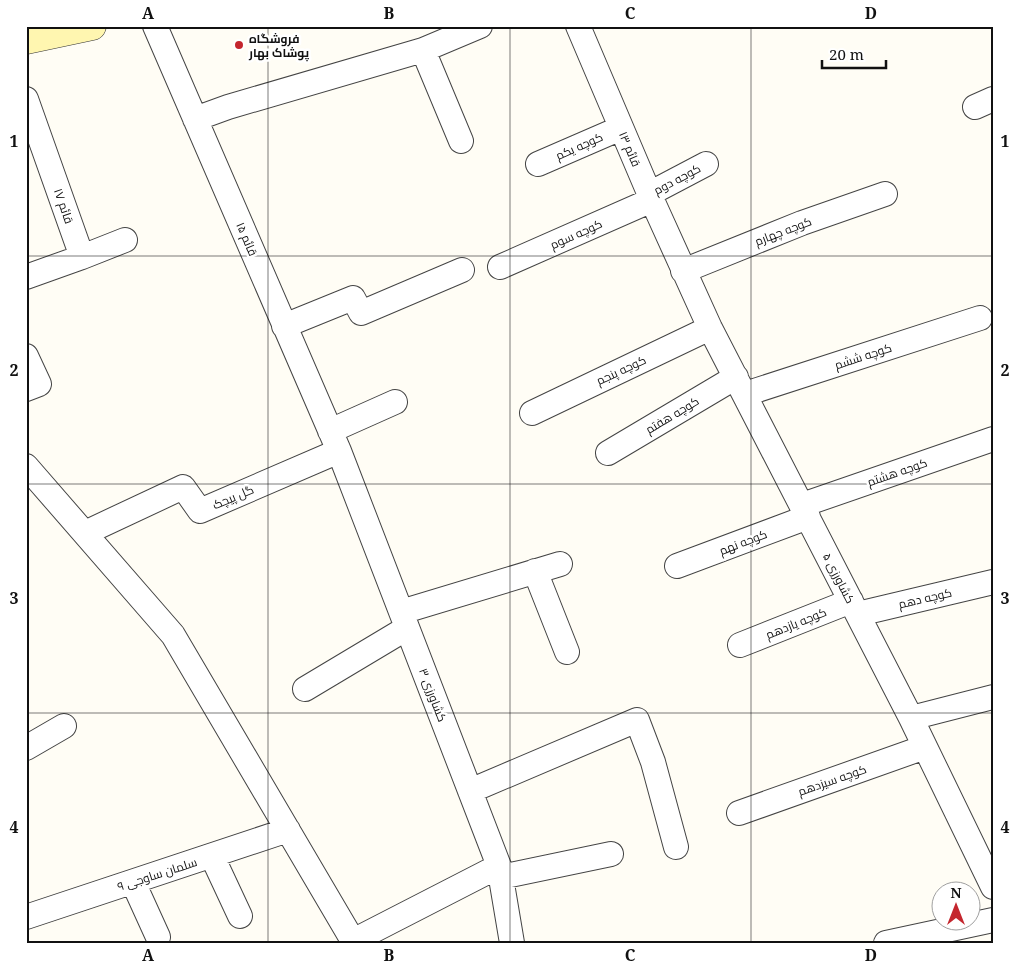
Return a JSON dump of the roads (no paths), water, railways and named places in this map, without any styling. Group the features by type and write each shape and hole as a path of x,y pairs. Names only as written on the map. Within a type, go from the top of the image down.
{"street":[{"path":"26,40 92,26"},
{"name":"قائم ۱۵","path":"155,26 334,441"},
{"path":"195,119 423,50 480,26"},
{"name":"قائم ۱۳","path":"578,26 683,271"},
{"path":"423,50 461,141"},
{"name":"قائم ۱۷","path":"28,112 82,257"},
{"name":"کوچه یکم","path":"538,164 621,128"},
{"name":"کوچه دوم","path":"650,197 706,164"},
{"name":"کوچه چهارم","path":"683,271 802,223 884,194"},
{"name":"کوچه سوم","path":"500,267 650,197"},
{"path":"26,277 126,240"},
{"path":"284,326 353,298 361,313 462,270"},
{"name":"کشاورزی ۵","path":"683,271 710,328 912,718 993,887"},
{"name":"کوچه ششم","path":"740,386 980,318"},
{"name":"کوچه پنجم","path":"532,413 710,328"},
{"path":"26,356 39,384 26,389"},
{"name":"کوچه هفتم","path":"608,453 740,386"},
{"path":"334,441 395,402"},
{"name":"کوچه هشتم","path":"805,511 993,439"},
{"name":"گل پیچک","path":"85,534 183,487 200,511 334,441"},
{"name":"کشاورزی ۳","path":"334,441 500,871 512,943"},
{"path":"26,466 173,635 352,941 500,871 610,854"},
{"name":"کوچه نهم","path":"677,566 805,511"},
{"path":"305,689 404,620 560,564"},
{"path":"534,572 567,652"},
{"name":"کوچه دهم","path":"854,607 993,582"},
{"name":"کوچه یازدهم","path":"740,645 854,607"},
{"path":"912,718 993,697"},
{"path":"470,791 637,720 653,762 676,847"},
{"path":"26,748 64,726"},
{"name":"کوچه سیزدهم","path":"739,813 926,747"},
{"name":"سلمان ساوجی ۹","path":"26,917 288,830"},
{"path":"212,856 240,916"},
{"path":"132,882 158,937"},
{"path":"886,943 993,920"}],"place":[{"name":"فروشگاه پوشاک بهار","path":"239,45"}]}
